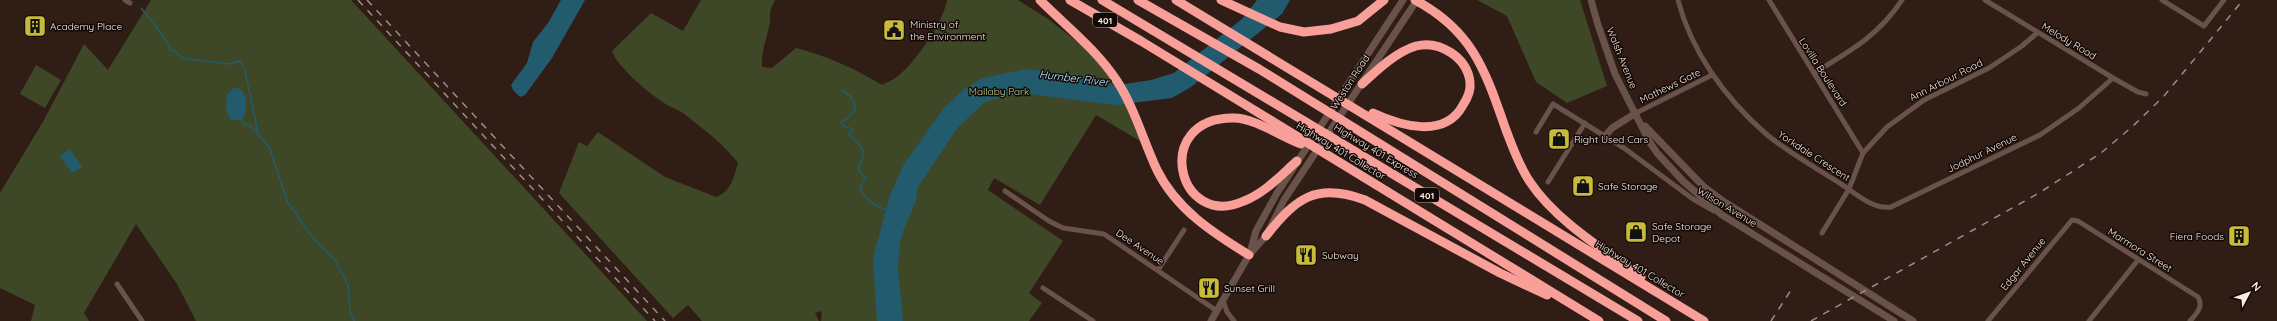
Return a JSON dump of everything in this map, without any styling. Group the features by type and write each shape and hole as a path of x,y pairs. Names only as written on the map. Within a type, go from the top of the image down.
{"highway":[{"path":"1040,0 1099,57 1128,100 1157,170 1178,202 1200,222 1249,255"},
{"name":"Highway 401 Collector","path":"1070,0 1219,88 1599,321"},
{"name":"Highway 401 Express","path":"1102,0 1638,321"},
{"name":"Highway 401 Express","path":"1138,0 1259,70 1666,321"},
{"name":"Highway 401 Collector","path":"1176,0 1704,321"},
{"path":"1221,0 1280,27 1304,32 1331,29 1358,21 1384,0"},
{"path":"1416,0 1443,18 1460,32 1472,50 1487,76 1520,165 1539,194 1572,225 1684,308"},
{"path":"1334,95 1384,118 1412,126 1426,127 1439,125 1457,115 1467,98 1470,82 1463,65 1454,54 1437,45 1424,44 1405,50 1386,63 1362,84"},
{"path":"1301,164 1254,196 1234,205 1220,206 1201,199 1188,187 1182,172 1181,157 1185,142 1202,126 1220,118 1248,120 1323,153"},
{"path":"1266,236 1292,206 1303,198 1322,192 1350,194 1364,200 1500,273 1588,314"}],"main road":[{"name":"Weston Road","path":"1249,255 1256,232 1301,164 1352,78 1402,0"},
{"name":"Weston Road","path":"1211,321 1249,255 1266,236 1301,164 1362,84 1398,25 1416,0"},
{"name":"Walsh Avenue","path":"1591,0 1615,74 1657,153 1683,182 1722,215"},
{"path":"1605,136 1612,128 1636,113"},
{"name":"Walsh Avenue","path":"1640,122 1703,186 1723,201"},
{"name":"Wilson Avenue","path":"1723,201 1913,321"},
{"name":"Wilson Avenue","path":"1722,215 1894,321"}],"street":[{"name":"Yorkdale Crescent","path":"1678,0 1689,33 1712,75 1735,103 1764,133 1849,189"},
{"name":"Lovilla Boulevard","path":"1769,0 1783,26 1863,153"},
{"path":"1814,73 1868,39 1886,23 1902,0"},
{"name":"Melody Road","path":"1985,0 2036,33 2113,78 2138,92 2146,94"},
{"path":"2162,0 2204,26 2224,0"},
{"name":"Ann Arbour Road","path":"1822,233 1849,189 1863,153 1887,127 1908,109 1989,68 2022,46 2036,33"},
{"name":"Mathews Gate","path":"1636,113 1712,75"},
{"name":"Jodphur Avenue","path":"1849,189 1877,206 1891,207 2040,135 2079,108 2113,78"},
{"name":"Wilson Avenue","path":"1536,132 1553,104 1585,123 1647,164 1693,200 1722,215"},
{"path":"1548,182 1585,123"},
{"name":"Dee Avenue","path":"1005,191 1049,222 1063,228 1104,234 1216,311"},
{"name":"Marmora Street","path":"2072,220 2078,221 2198,297 2201,304 2200,309 2190,321"},
{"name":"Edgar Avenue","path":"1988,321 2072,220"},
{"path":"1158,270 1184,230"},
{"path":"2089,321 2138,260"},
{"path":"116,284 142,321"},
{"path":"1043,288 1093,321"},
{"path":"1223,300 1227,312 1234,321"}],"green space":[{"path":"151,0 351,0 647,321 196,321 177,284 136,224 84,313 89,321 31,321 35,305 0,288 0,193 44,120 84,44 108,70"},
{"name":"Mallaby Park","path":"701,0 775,0 770,11 770,23 763,51 762,67 772,68 796,48 840,63 882,85 894,79 905,70 920,52 935,30 945,9 947,0 1018,0 1048,19 1088,50 1116,80 1140,141 1096,115 1040,205 994,178 988,190 1063,241 1029,293 1042,303 1029,321 821,321 822,311 815,313 819,321 702,321 688,305 673,318 559,193 579,142 587,146 598,132 665,177 716,197 725,192 728,188 733,179 738,163 712,136 683,113 664,103 643,87 620,65 612,51 651,13 683,31"},
{"path":"1477,0 1580,0 1607,86 1567,103 1536,82 1507,16"},
{"path":"36,65 61,80 45,108 20,94"}],"water":[{"path":"561,0 585,0 552,58 525,95 520,97 513,90 511,85 527,63 533,42 548,23"},
{"name":"Humber River","path":"1257,0 1290,0 1282,14 1191,87 1172,98 1116,105 1029,94 1010,95 985,102 958,127 918,187 916,201 903,231 900,244 898,267 903,321 877,321 873,258 890,195 904,164 944,108 964,89 983,78 1026,69 1087,76 1112,86 1151,80 1174,73 1242,19"},
{"path":"234,88 239,88 245,95 246,106 242,120 231,120 226,110 227,94"},
{"path":"70,149 82,167 72,173 60,156"}],"waterway":[{"path":"141,8 153,22"},
{"path":"154,24 169,45 170,50 173,50 183,58 228,64 240,61 245,71 258,133"},
{"path":"842,90 852,98 855,110 848,118 841,122 843,126 853,129 849,135 858,143 864,154 858,169 865,178 860,188 864,196 871,202 887,210"},
{"path":"242,120 244,124 252,127 270,149 288,203 313,238 335,260 348,285 350,312 354,321"}],"railway":[{"path":"358,0 655,321"},
{"path":"367,0 665,321"},
{"path":"1811,321 2039,193 2101,153 2133,126 2164,96 2243,0"},
{"path":"1771,321 1793,287"}],"place":[{"name":"Academy Place","path":"35,26"},
{"name":"Ministry of the Environment","path":"894,30"},
{"name":"Right Used Cars","path":"1559,139"},
{"name":"Safe Storage","path":"1583,186"},
{"name":"Safe Storage Depot","path":"1636,232"},
{"name":"Fiera Foods","path":"2239,236"},
{"name":"Subway","path":"1306,255"},
{"name":"Sunset Grill","path":"1209,288"}]}
